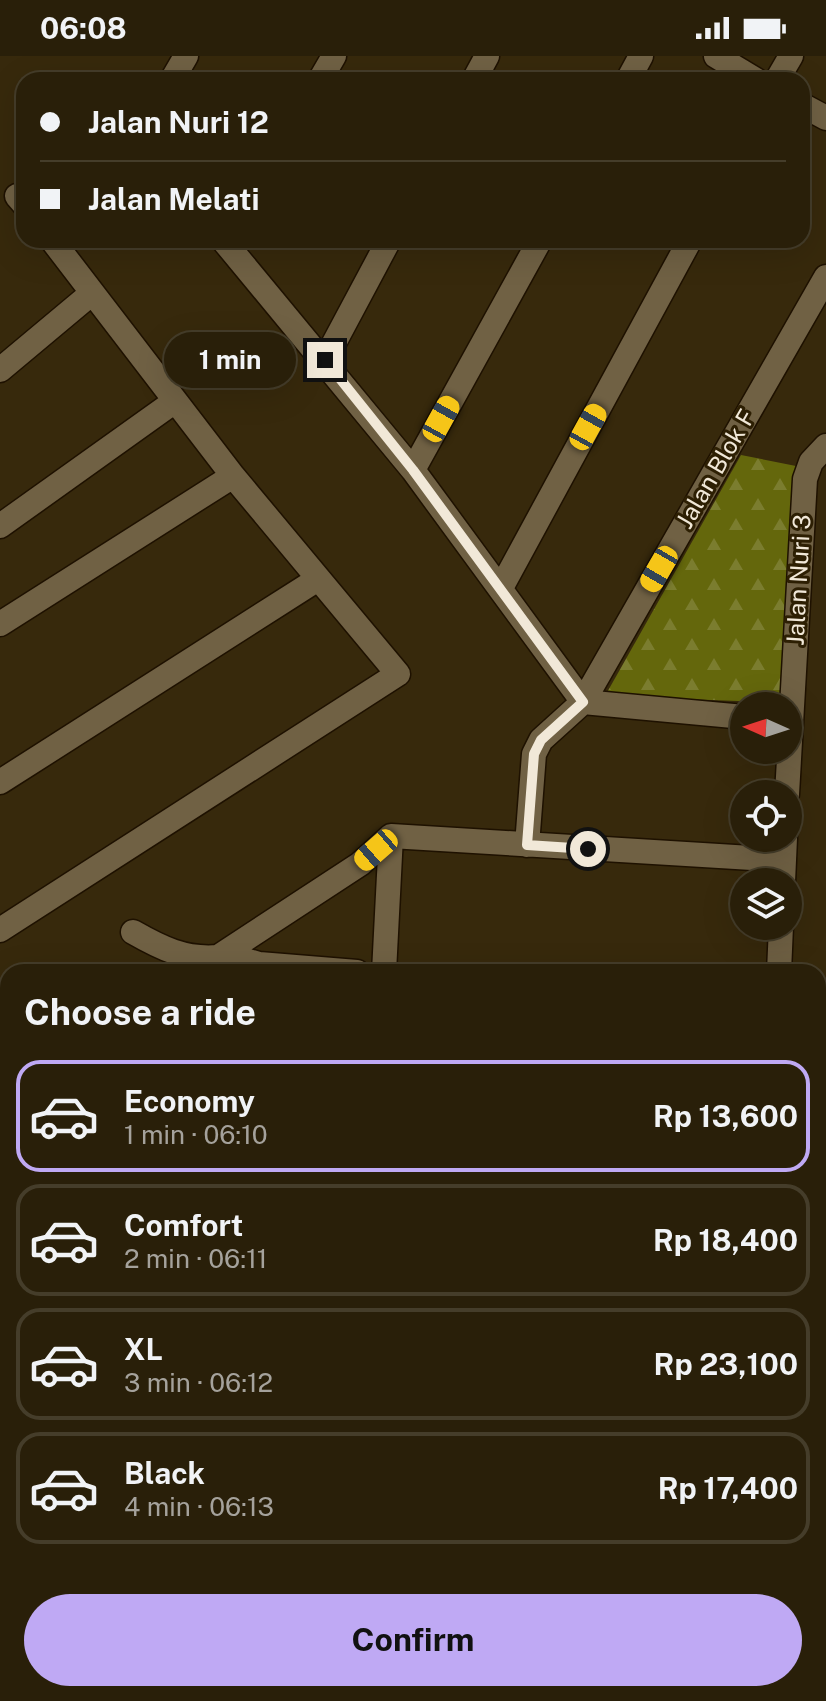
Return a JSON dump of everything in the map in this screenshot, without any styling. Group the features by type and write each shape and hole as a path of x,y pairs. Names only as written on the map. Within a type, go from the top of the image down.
{"street":[{"path":"716,56 743,72"},
{"path":"0,930 398,674 233,476 58,248"},
{"path":"231,248 413,470 583,702 730,716"},
{"path":"325,360 385,248"},
{"path":"413,470 536,248"},
{"path":"501,588 686,248"},
{"name":"Jalan Blok F","path":"527,845 534,754 541,740 583,702 826,277"},
{"path":"0,370 92,293"},
{"path":"0,526 175,401"},
{"name":"Jalan Nuri 3","path":"792,692 805,479 811,462 826,446"},
{"path":"0,624 233,476"},
{"path":"0,782 318,579"},
{"path":"384,964 391,836"},
{"path":"133,932 162,950 191,957 218,957 360,864 391,836 784,860"},
{"path":"779,964 780,940"},
{"path":"233,949 245,960 259,964"}],"green space":[{"path":"741,455 801,467 791,692 730,692 730,701 605,696"}],"route":[{"path":"325,360 393,449 413,470 583,702 541,740 534,754 527,845 588,849"}]}
